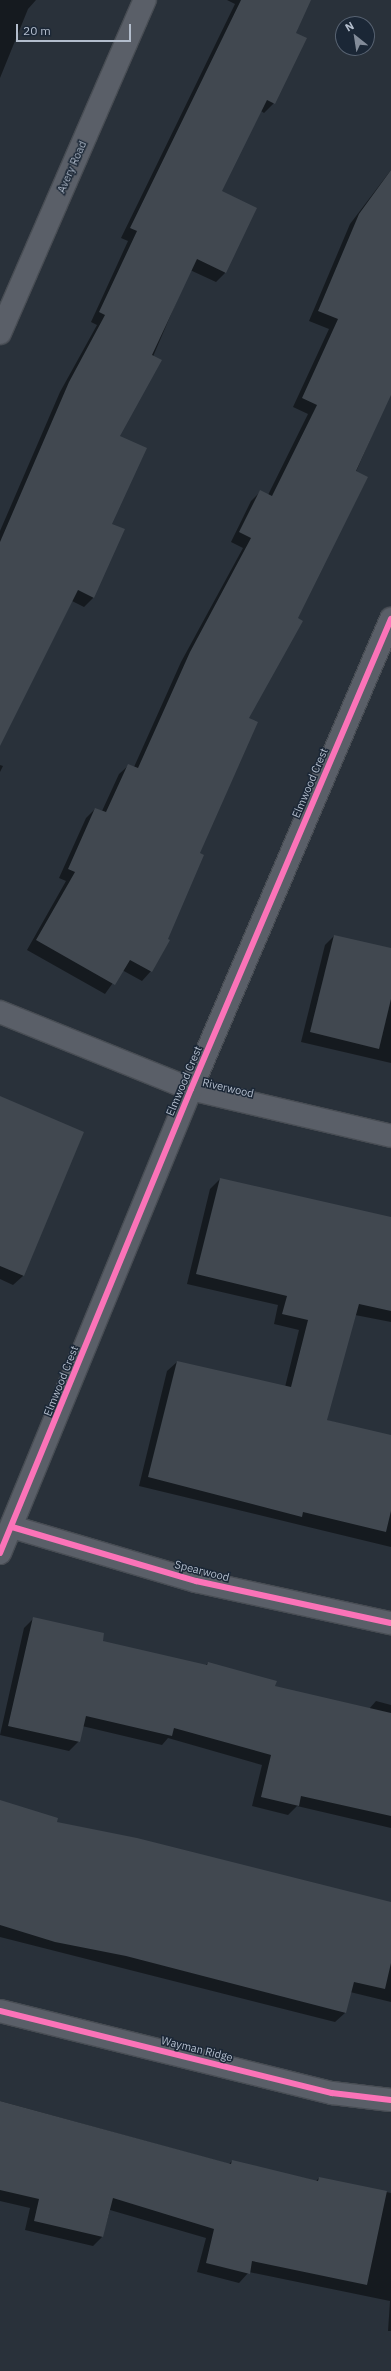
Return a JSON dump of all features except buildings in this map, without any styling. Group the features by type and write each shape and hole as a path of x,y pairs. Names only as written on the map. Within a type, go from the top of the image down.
{"street":[{"name":"Avery Road","path":"0,333 145,0"},
{"name":"Elmwood Crest","path":"0,1553 191,1089 389,631"},
{"name":"Riverwood","path":"0,1012 191,1089 391,1136"},
{"name":"Spearwood","path":"12,1527 196,1581 391,1622"},
{"name":"Wayman Ridge","path":"0,2011 332,2093 391,2100"}],"cycle path":[{"path":"0,1553 191,1089 391,619"},
{"path":"12,1527 196,1581 391,1623"},
{"path":"0,2011 332,2093 391,2100"}]}
